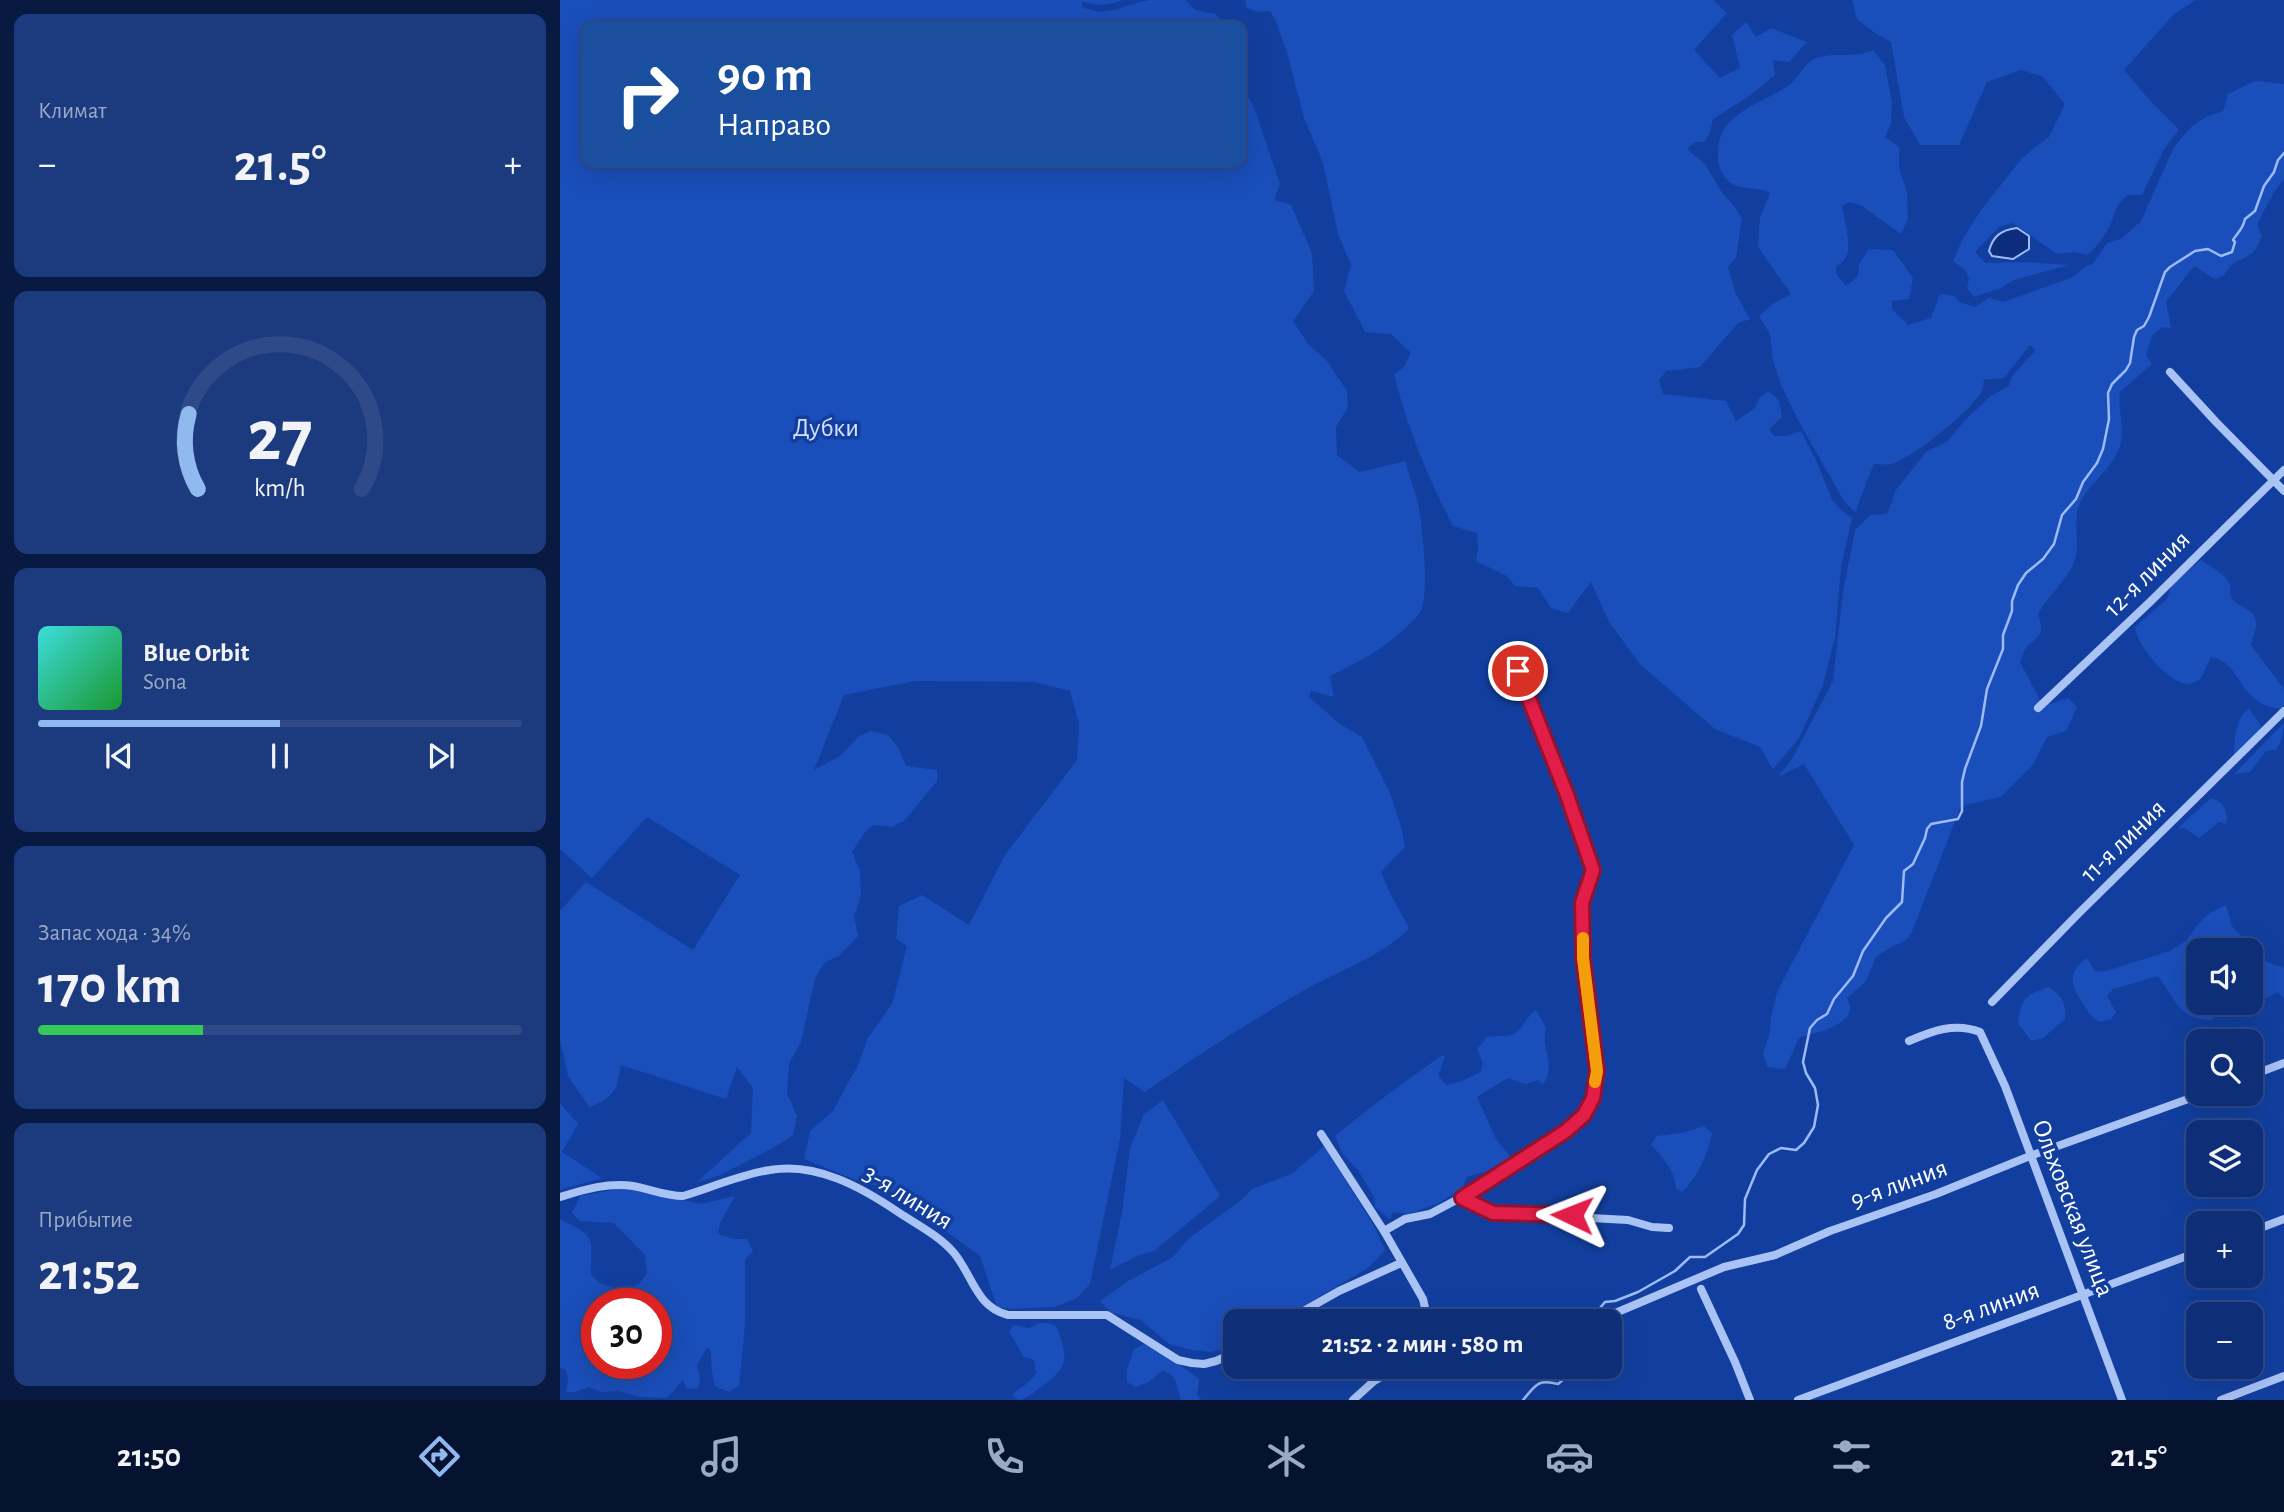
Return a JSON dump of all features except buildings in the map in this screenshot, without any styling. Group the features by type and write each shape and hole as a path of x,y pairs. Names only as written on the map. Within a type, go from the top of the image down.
{"street":[{"path":"2170,372 2284,491"},
{"name":"12-я линия","path":"2038,708 2284,470"},
{"path":"1384,1231 1462,1198 1566,1131 1584,1115 1593,1098 1597,1071 1583,958 1582,903 1593,870 1567,795 1518,671"},
{"name":"11-я линия","path":"1992,1002 2078,913 2284,711"},
{"name":"Ольховская улица","path":"1909,1041 1948,1027 1971,1028 1980,1032 2005,1086 2122,1400"},
{"path":"2263,1071 2284,1063"},
{"name":"9-я линия","path":"1622,1310 1724,1267 1775,1255 1830,1231 2186,1100"},
{"path":"1321,1134 1384,1231 1423,1299 1425,1309"},
{"name":"3-я линия","path":"560,1197 611,1184 683,1196 769,1170 795,1168 816,1172 854,1186 876,1198 940,1240 953,1251 983,1302 999,1313 1107,1315 1178,1360 1204,1364 1223,1358"},
{"path":"1462,1198 1493,1213 1629,1220 1652,1227 1669,1228"},
{"path":"2263,1227 2284,1219"},
{"name":"8-я линия","path":"1798,1400 2186,1256"},
{"path":"1307,1309 1339,1291 1401,1263"},
{"path":"1701,1289 1750,1400"},
{"path":"2221,1400 2284,1376"},
{"path":"1353,1400 1377,1379"}],"green space":[{"name":"Дубки","path":"560,0 1122,0 1102,5 1082,1 1082,7 1109,11 1151,0 1185,0 1195,10 1216,14 1221,21 581,21 581,168 1246,168 1246,93 1254,108 1280,184 1274,200 1291,205 1312,253 1314,291 1293,321 1308,344 1327,361 1347,391 1348,407 1336,427 1337,455 1360,472 1406,461 1419,508 1425,589 1419,614 1380,648 1330,676 1334,697 1311,691 1309,697 1340,724 1362,737 1390,793 1405,847 1381,872 1409,928 1374,955 1308,988 1266,1013 1145,1092 1124,1078 1120,1139 1090,1284 1077,1298 1054,1307 1012,1309 997,1307 980,1256 909,1202 880,1187 804,1159 810,1131 833,1111 859,1063 868,1038 892,1004 907,946 896,938 899,906 922,895 969,925 1005,855 1077,760 1079,724 1070,691 1034,682 915,681 844,695 814,770 840,756 859,736 871,731 888,735 899,749 906,766 937,770 937,781 905,820 892,827 873,825 852,852 860,871 861,896 854,916 858,936 839,956 825,962 815,978 801,1042 789,1064 787,1093 797,1116 793,1135 720,1175 696,1183 751,1133 753,1088 737,1067 726,1099 621,1065 613,1092 589,1107 568,1076 560,1040 560,911 586,882 693,950 740,875 647,817 592,878 560,849"},
{"path":"1245,0 1713,0 1727,13 1694,50 1720,78 1740,68 1732,35 1746,22 1756,37 1771,28 1807,42 1789,62 1773,60 1775,75 1748,97 1713,119 1710,133 1704,142 1695,142 1687,149 1704,163 1742,219 1736,257 1728,267 1735,292 1750,319 1738,323 1700,367 1666,371 1659,381 1663,394 1726,401 1736,421 1755,408 1759,398 1768,392 1775,396 1782,417 1769,429 1774,436 1786,436 1801,431 1832,500 1852,518 1841,567 1835,637 1823,685 1799,738 1773,769 1760,747 1715,729 1640,664 1609,622 1591,582 1568,613 1551,608 1538,588 1515,586 1507,576 1476,561 1477,533 1453,526 1435,490 1405,414 1394,375 1404,367 1411,353 1391,334 1365,332 1344,291 1351,265 1338,234 1323,163 1304,118 1287,52 1275,19 1270,11 1259,12 1247,8"},
{"path":"1852,0 2196,0 2174,14 2124,70 2179,130 2164,149 2142,195 2128,195 2120,202 2107,232 2088,255 2074,252 2057,254 2013,223 1999,227 1975,252 1986,263 2069,265 2014,280 2001,288 1974,297 1967,288 1969,279 1965,270 1953,261 1962,240 1981,210 2023,157 2049,137 2065,104 2042,76 2021,70 1987,82 1959,145 1920,145 1904,117 1891,42 1857,19"},
{"path":"1873,50 1885,65 1892,103 1891,124 1885,137 1899,147 1899,168 1907,192 1908,219 1901,234 1862,206 1850,202 1842,206 1848,247 1845,259 1836,267 1837,275 1846,286 1858,276 1859,264 1869,249 1893,250 1913,278 1909,299 1892,301 1892,309 1908,325 1931,318 1940,294 1954,296 1959,302 1975,307 1989,298 2003,302 2073,277 2086,266 2093,264 2107,243 2121,239 2141,221 2174,147 2192,126 2223,111 2228,94 2255,81 2284,84 2284,179 2257,224 2262,237 2255,250 2233,264 2225,275 2215,279 2194,266 2166,302 2171,328 2162,327 2152,336 2146,355 2152,364 2120,392 2121,444 2110,464 2080,503 2074,562 2038,615 2040,633 2025,650 2020,662 2040,700 2050,704 2068,698 2077,707 2066,731 2047,737 2033,765 2000,797 1961,806 1911,934 1903,942 1876,957 1866,981 1847,998 1850,1009 1843,1020 1837,1025 1799,1038 1785,1069 1767,1067 1763,1053 1770,1032 1777,992 1854,845 1804,764 1778,777 1792,759 1833,681 1843,592 1855,530 1870,515 1887,514 1896,490 1926,452 1948,441 1965,420 1991,396 2009,386 2013,375 2036,350 2030,345 2004,378 1984,380 1982,391 1967,410 1926,444 1891,464 1874,464 1855,512 1844,501 1781,385 1773,361 1770,335 1759,316 1774,303 1791,294 1758,247 1760,218 1770,193 1739,187 1729,182 1723,174 1718,158 1723,131 1731,121 1788,86 1810,61 1829,55 1859,54"},
{"path":"2201,560 2225,577 2230,585 2232,599 2253,615 2256,625 2251,645 2284,689 2284,705 2280,709 2255,699 2221,660 2211,657 2200,680 2189,684 2181,683 2155,663 2141,644 2135,627 2167,599 2171,587"},
{"path":"2249,709 2262,730 2233,764 2237,726"},
{"path":"2284,723 2282,738 2276,750 2266,751 2250,772 2234,774"},
{"path":"2211,798 2224,808 2227,815 2226,824 2219,822 2199,838 2186,829 2178,828"},
{"path":"2226,905 2232,926 2243,938 2188,938 2210,913"},
{"path":"2186,941 2186,1013 2179,1007 2158,976 2113,989 2107,996 2116,1012 2111,1019 2100,1022 2090,1014 2074,987 2072,981 2075,970 2087,958 2095,971 2103,972 2170,951"},
{"path":"2263,959 2284,968 2284,999 2278,992 2263,1000"},
{"path":"2049,987 2062,1000 2065,1019 2043,1038 2031,1041 2018,1023 2021,1008 2029,995"},
{"path":"1536,1010 1546,1028 1549,1071 1543,1084 1538,1080 1526,1084 1508,1078 1477,1097 1496,1139 1512,1159 1494,1169 1467,1177 1462,1189 1437,1204 1408,1214 1393,1212 1390,1219 1375,1207 1374,1197 1358,1170 1342,1153 1335,1136 1441,1056 1445,1056 1438,1075 1446,1085 1481,1072 1483,1063 1477,1049 1487,1037 1515,1033"},
{"path":"2190,1015 2218,1015 2212,1020"},
{"path":"1163,1100 1220,1196 1154,1251 1137,1256 1110,1270 1122,1212 1130,1148 1144,1114"},
{"path":"560,1103 578,1124 562,1152 602,1178 560,1190"},
{"path":"1704,1126 1712,1133 1708,1149 1698,1172 1682,1192 1676,1188 1668,1165 1651,1145 1656,1136 1682,1133"},
{"path":"1324,1146 1374,1226 1385,1250 1368,1268 1302,1309 1223,1309 1223,1349 1211,1352 1169,1344 1141,1320 1112,1313 1100,1301 1128,1281 1173,1257 1188,1239 1252,1189 1293,1173"},
{"path":"624,1188 701,1204 735,1196 720,1223 718,1234 733,1239 747,1239 753,1251 745,1260 745,1325 739,1386 729,1392 715,1386 711,1351 707,1347 697,1365 700,1379 698,1388 687,1389 683,1380 667,1398 640,1397 618,1391 601,1392 589,1387 566,1392 566,1370 560,1367 560,1219 587,1235 592,1252 591,1275 600,1283 614,1288 581,1288 581,1379 672,1379 672,1288 630,1288 639,1284 647,1273 645,1255 614,1223 580,1221 572,1213 580,1196"},
{"path":"1040,1323 1056,1326 1063,1346 1064,1361 1050,1380 1028,1397 1018,1400 1012,1395 1036,1373 1034,1360 1024,1357 1009,1332 1013,1325 1029,1328"},
{"path":"1144,1344 1164,1354 1199,1379 1197,1394 1200,1400 1181,1400 1174,1378 1162,1370 1149,1382 1136,1387 1127,1382 1127,1369 1134,1349"}],"shaded area":[{"path":"2017,228 2029,236 2029,249 2013,259 1992,256 1989,251 1995,238 2006,230"}],"waterway":[{"path":"1600,1309 1605,1302 1638,1292 1675,1271 1690,1257 1705,1257 1738,1234 1744,1225 1745,1199 1757,1170 1769,1154 1781,1148 1796,1150 1814,1127 1818,1105 1815,1088 1803,1062 1810,1028 1827,1014 1834,999 1853,976 1863,951 1886,918 1902,902 1904,871 1913,864 1927,829 1931,824 1958,819 1962,811 1965,769 1981,726 1987,689 2003,649 2003,635 2012,611 2012,601 2026,573 2043,559 2054,544 2062,515 2076,499 2083,482 2097,463 2103,449 2109,419 2108,393 2130,363 2137,330 2144,326 2149,317 2165,272 2170,267 2195,251 2208,249 2221,256 2232,252 2235,242 2233,240 2245,219 2255,211 2264,186 2284,153"},
{"path":"1523,1400 1538,1384 1558,1384 1564,1379"}],"slow traffic":[{"path":"1583,938 1597,1071 1595,1082"}],"route":[{"path":"1518,671 1567,795 1593,870 1582,903 1583,958 1597,1071 1593,1098 1584,1115 1566,1131 1462,1198 1493,1213 1572,1215"}]}
